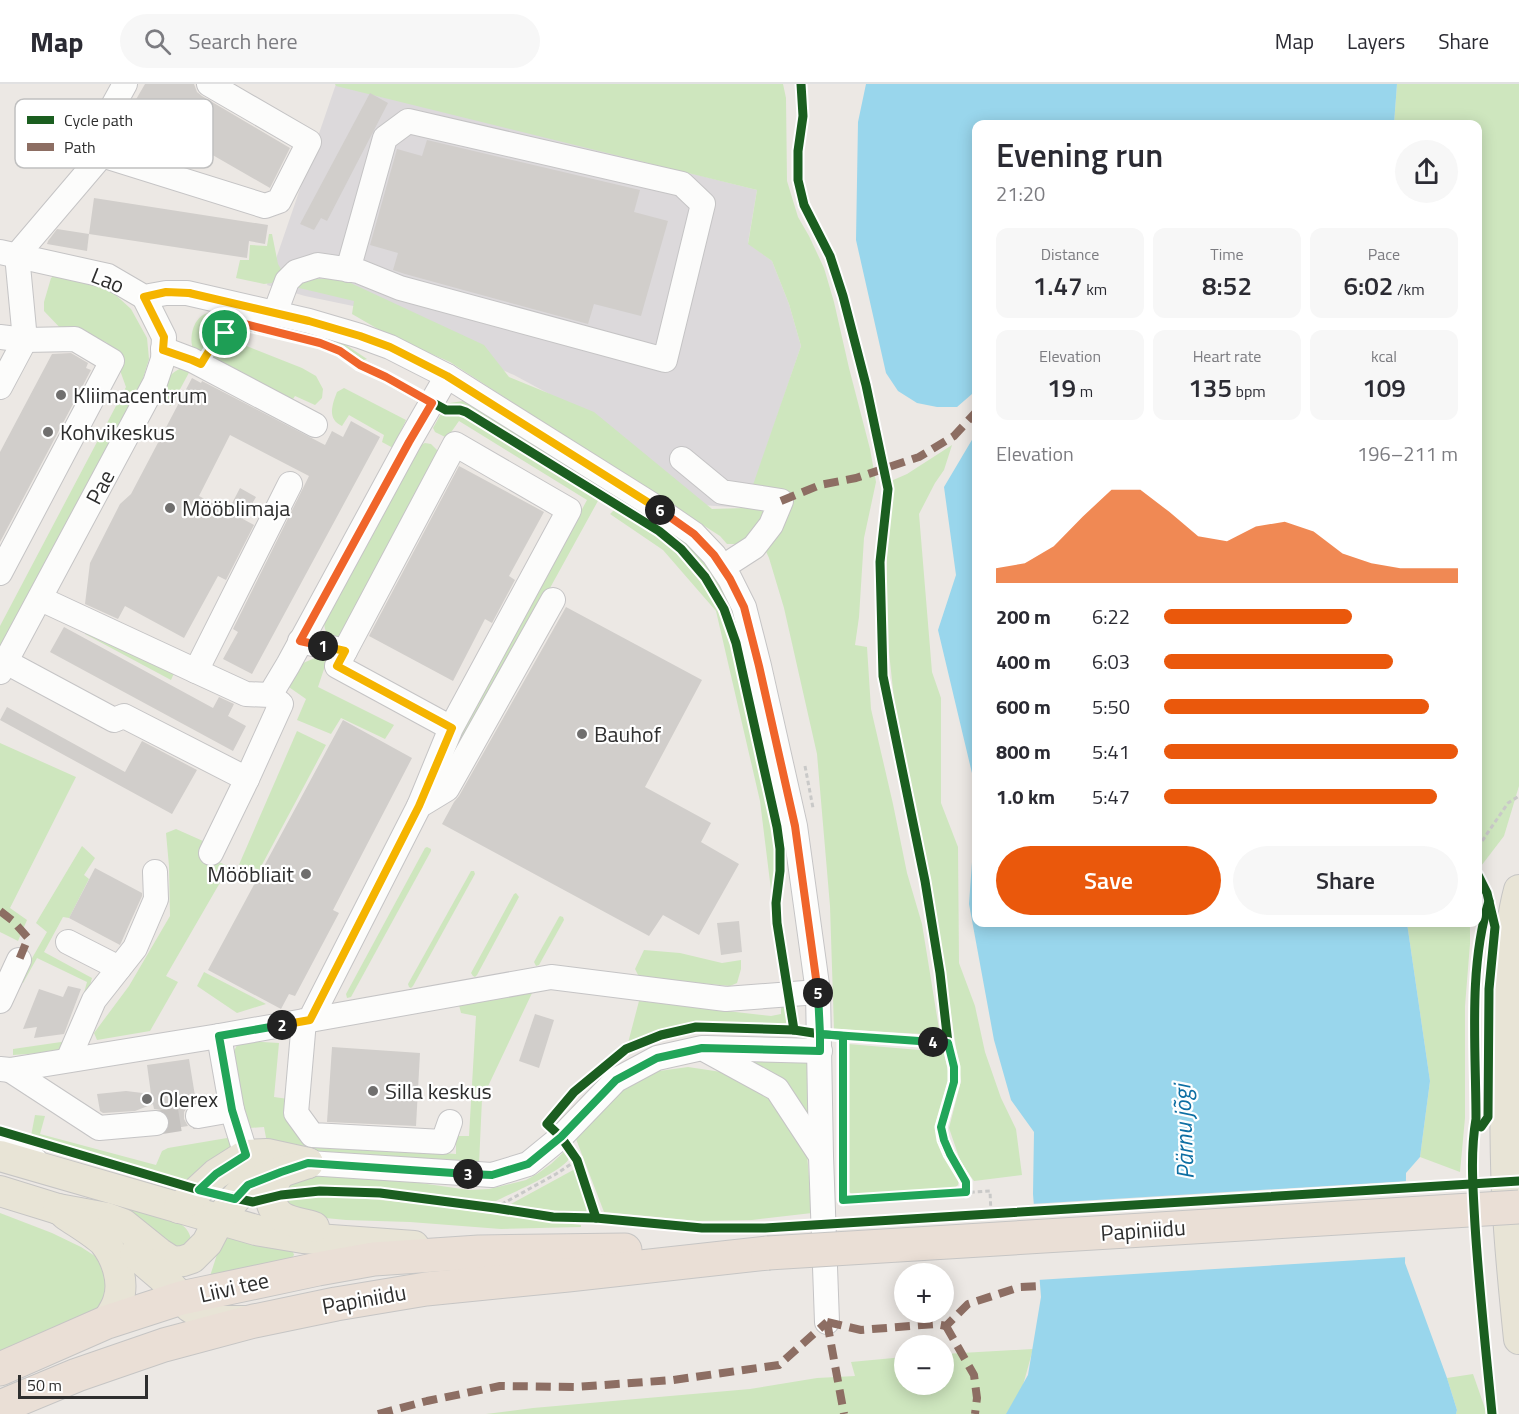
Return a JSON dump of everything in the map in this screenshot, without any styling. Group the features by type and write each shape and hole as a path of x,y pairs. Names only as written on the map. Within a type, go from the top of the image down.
{"highway":[{"name":"Papiniidu","path":"254,1321 426,1289 768,1253 1519,1207"},
{"name":"Papiniidu","path":"479,1252 608,1250 768,1253"},
{"name":"Liivi tee","path":"0,1369 107,1322 188,1300 318,1269 374,1259 479,1252"},
{"name":"Liivi tee","path":"0,1407 77,1375 164,1345 254,1321"}],"main road":[{"path":"1519,890 1510,940 1505,1105 1507,1192 1519,1339"},
{"path":"179,1208 216,1174 246,1155 267,1154 295,1167"},
{"name":"Papiniidu","path":"0,1156 179,1208 213,1231 256,1230 303,1238 479,1252"},
{"path":"58,1209 107,1218 123,1224 173,1262 183,1262 192,1258 248,1185 295,1167"},
{"path":"295,1167 273,1181 270,1198 274,1209 283,1218 369,1242"},
{"name":"Papiniidu","path":"0,1191 58,1209 99,1228 138,1255 204,1316 219,1321 254,1321"},
{"path":"58,1209 103,1241 114,1258 121,1290 118,1302 107,1322"},
{"path":"77,1375 181,1321 213,1231"}],"street":[{"path":"117,99 125,84"},
{"path":"144,168 265,206 279,201 309,142 209,84"},
{"path":"275,313 287,281 296,272 318,265 358,272 400,288 665,360 703,204 682,184 408,121 385,138 348,270"},
{"path":"0,387 25,340 9,253 90,168"},
{"name":"Lao","path":"9,253 108,276 144,297 166,292 187,293 309,321 390,347 447,376 650,503 694,534 714,555 744,607 759,666 795,826 818,992 828,1040 832,1154 827,1322"},
{"name":"Pae","path":"3,667 155,383 163,359 164,337 144,297"},
{"path":"0,337 25,340 75,339 112,361 0,573"},
{"path":"163,350 192,360 315,425"},
{"path":"270,695 447,376"},
{"path":"450,1122 443,1142 312,1135 297,1113 307,1021 419,806 452,728 569,510 455,444 337,666 452,728"},
{"path":"682,459 722,492 781,501 771,525 754,547 723,567"},
{"path":"195,671 290,484"},
{"path":"41,598 246,694 270,695 281,704 211,853"},
{"path":"419,806 447,789 553,600"},
{"path":"300,641 345,651"},
{"path":"3,667 114,720 124,716 247,779"},
{"path":"68,1060 94,1000 135,948 156,899 155,872"},
{"path":"68,942 119,968"},
{"path":"0,1001 19,960"},
{"path":"5,1069 219,1036 551,977 726,999 818,992"},
{"path":"219,1036 232,1110 246,1155"},
{"path":"295,1167 492,1175 528,1164 561,1137 616,1080 657,1058 702,1048 828,1040"},
{"path":"702,1048 777,1089 832,1154"},
{"path":"5,1069 99,1128 156,1123"},
{"path":"198,1116 232,1110"},
{"path":"0,1140 11,1144 52,1171"},
{"path":"0,1206 58,1209"}],"path":[{"path":"1482,841 1508,803 1519,796"},
{"path":"947,1031 954,1067 954,1082 941,1127 950,1154 966,1182 966,1192"},
{"path":"832,1154 828,1040 855,1037"},
{"path":"937,1042 948,1043"},
{"path":"561,1137 577,1160 580,1170"},
{"path":"843,1200 990,1191 991,1214"},
{"path":"484,1206 507,1209"},
{"path":"979,1215 1003,1213"}],"shaded area":[{"path":"336,84 757,190 748,243 772,261 789,304 801,346 746,508 701,505 592,417 514,375 358,307 267,285"}],"green space":[{"path":"335,84 783,84 786,98 787,181 798,217 824,268 870,449 876,482 864,538 855,645 867,647 871,709 907,873 922,924 940,1035 834,1029 830,906 817,754 784,608 769,558 757,532 739,544 727,544 720,536 450,362 390,336 352,314 354,301 295,287 297,284 315,279 342,279 484,345 509,377 594,412 712,509 745,508 801,346 789,304 772,261 748,244 757,190"},
{"path":"1397,84 1519,84 1519,786 1504,836 1482,865 1482,120 1394,120"},
{"path":"269,234 272,234 278,264 282,271 272,283 264,284 236,278 240,260 249,260 250,245 267,246"},
{"path":"56,275 108,288 131,309 147,338 149,359 141,385 0,646 0,626 126,387 113,351 106,342 66,334 44,311 44,302 51,278"},
{"path":"215,311 232,313 230,321 225,330 210,340 200,356 195,355 192,348 194,327 201,316"},
{"path":"240,315 337,339 367,359 361,361 334,344 310,335 241,320"},
{"path":"231,340 302,368 316,376 323,389 322,398 315,405 295,396 291,402 211,360 224,343"},
{"path":"186,366 192,367 171,406 158,399 171,375"},
{"path":"344,388 406,420 393,448 382,442 384,435 349,415 342,426 334,420 332,411 337,392"},
{"path":"463,401 473,405 594,482 599,491 472,410 464,406 446,406"},
{"path":"442,412 454,416 462,414 599,499 447,775 440,772 587,500 459,421 447,438 435,432 433,428"},
{"path":"425,443 431,444 439,452 337,643 329,637 326,631 324,614 417,447"},
{"path":"952,445 944,470 919,514 932,672 941,698 941,803 958,847 959,963 975,1006 985,1052 1001,1098 1016,1129 1022,1175 974,1181 961,1163 949,1128 961,1081 932,886 894,699 885,615 891,481 907,474"},
{"path":"631,504 683,538 722,588 737,620 787,837 781,834 735,627 723,599 712,579 689,553 658,527 623,505"},
{"path":"615,509 677,554 708,591 721,615 731,646 776,849 772,898 760,801 716,611 663,550 610,514"},
{"path":"89,627 175,671 171,680 85,634"},
{"path":"322,655 328,657 318,687 394,725 385,739 341,718 331,734 297,720 306,699 286,685 296,666"},
{"path":"297,731 326,745 256,876 238,867"},
{"path":"0,743 76,777 10,908 27,920 18,941 0,932"},
{"path":"176,829 203,841 200,852 229,867 166,976 178,982 150,1031 97,1040 94,1033 129,986 170,916 166,833"},
{"path":"82,846 95,858 84,875 89,879 69,918 63,917 44,952 92,978 77,1033 72,1036 87,982 37,958 23,983 19,981 47,932 36,923"},
{"path":"427,847 431,851 351,997 347,998 346,994"},
{"path":"471,871 475,874 413,986 409,987 408,984"},
{"path":"516,893 519,897 477,975 473,976 471,973"},
{"path":"560,916 564,920 539,965 536,966 534,962"},
{"path":"1408,927 1470,927 1465,1006 1465,1118 1460,1172 1420,1157 1430,1081"},
{"path":"644,950 680,953 722,963 741,960 741,969 737,983 730,986 639,977 635,969"},
{"path":"204,972 266,1004 237,1013 197,986"},
{"path":"533,991 482,1099 479,1164 262,1149 267,1143 264,1127 249,1128 246,1126 234,1051 238,1043 248,1041 279,1043 274,1097 288,1099 307,1143 456,1154 456,1136 469,1136 476,1016 461,1013 459,1005"},
{"path":"639,1001 771,1016 781,1014 781,1006 785,1005 787,1021 785,1025 686,1026 647,1035 628,1043"},
{"path":"68,1041 55,1052 13,1055 13,1049"},
{"path":"848,1044 944,1052 949,1076 937,1127 941,1146 959,1180 954,1189 853,1195 847,1190"},
{"path":"725,1056 810,1058 809,1119"},
{"path":"688,1067 728,1073 761,1088 784,1110 807,1154 812,1213 752,1220 698,1221 604,1212 576,1139 623,1090 652,1072"},
{"path":"35,1115 45,1116 40,1134 156,1165 162,1151 168,1148 233,1137 232,1151 196,1183 31,1136"},
{"path":"567,1149 569,1158 558,1169 524,1188 490,1202 412,1191 360,1187 282,1189 282,1187 313,1174 406,1181 469,1190 489,1189 526,1180 551,1164"},
{"path":"575,1169 587,1205 586,1214 509,1205"},
{"path":"315,1197 382,1200 581,1225 581,1227 501,1229 346,1220 295,1213 285,1200"},
{"path":"127,1208 178,1223 188,1232 191,1246 173,1251 123,1212"},
{"path":"0,1213 52,1233 98,1258 108,1273 108,1291 102,1304 92,1314 0,1353"},
{"path":"223,1236 292,1249 294,1255 291,1259 210,1276"},
{"path":"1033,1349 1015,1414 486,1414 750,1389 817,1378 855,1376 851,1362 894,1358 894,1395 954,1395 954,1353"},
{"path":"1473,1374 1487,1414 1456,1414 1457,1410 1447,1378"}],"water":[{"path":"866,84 1397,84 1394,120 972,120 972,394 957,407 937,407 917,403 898,391 886,373 856,240 858,122"},
{"path":"972,440 972,773 938,630 956,575 944,487"},
{"path":"972,862 972,920 969,904"},
{"name":"Pärnu jõgi","path":"973,927 1408,927 1430,1081 1420,1157 1406,1173 1405,1263 1447,1378 1457,1410 1456,1414 1006,1414 1028,1375 1041,1297 1033,1194 1034,1132 1011,1100 994,1040"}],"pier":[{"path":"1409,1181 1408,1257 1037,1280 1031,1204"}],"building":[{"path":"145,84 194,84 197,92 207,99 136,99"},
{"path":"370,93 388,103 327,221 321,218 314,230 300,224"},
{"path":"213,102 290,148 270,188 213,155"},
{"path":"427,140 640,190 634,212 668,221 641,316 594,304 588,324 393,270 398,253 370,245 397,149 422,156"},
{"path":"94,198 268,225 265,244 249,241 247,258 89,234"},
{"path":"57,229 89,234 87,251 47,244"},
{"path":"71,353 88,363 86,368 91,370 0,542 0,452 52,354"},
{"name":"Mööblimaja","path":"192,378 201,383 202,381 325,445 332,431 343,437 351,421 380,437 252,674 223,659 238,632 233,629 309,476 230,435 199,496 228,511 240,488 256,497 243,519 254,525 226,580 218,576 184,638 125,606 118,619 85,604 90,563 120,504 131,494"},
{"path":"459,466 544,512 509,576 515,580 492,623 485,619 453,681 369,636"},
{"name":"Bauhof","path":"566,607 702,680 645,787 711,823 701,842 739,864 699,935 663,915 649,936 442,824"},
{"path":"64,627 213,708 219,697 234,704 228,716 246,726 233,751 50,652"},
{"path":"7,707 125,772 142,741 197,770 172,814 0,720"},
{"name":"Mööbliait","path":"343,720 412,758 333,910 339,913 295,996 289,994 281,1009 208,970"},
{"path":"95,868 142,893 120,945 69,918"},
{"path":"739,921 742,952 721,955 717,923"},
{"path":"68,986 81,989 64,1034 34,1038 37,1027 23,1029 39,989 63,997"},
{"path":"535,1014 554,1020 539,1068 519,1061"},
{"name":"Silla keskus","path":"332,1047 420,1053 416,1126 327,1122"},
{"name":"Olerex","path":"189,1059 196,1102 188,1106 184,1112 184,1119 188,1126 169,1129 168,1115 161,1110 154,1109 153,1104 135,1111 103,1113 100,1111 97,1094 126,1091 151,1094 147,1065"}],"tunnel":[{"path":"156,1123 198,1116"}],"marked path":[{"path":"781,501 820,485 856,478 919,457 954,436 972,416"},
{"path":"0,911 13,921 28,938 19,960"},
{"path":"827,1322 861,1330 935,1324 946,1326 968,1304 1020,1287 1040,1286"},
{"path":"827,1322 844,1414"},
{"path":"378,1414 500,1386 576,1387 673,1380 779,1365 827,1322"},
{"path":"946,1326 974,1375 977,1398 975,1414"}],"cycle path":[{"path":"801,84 803,116 798,151 798,180 804,205 830,256 843,296 866,385 888,489 880,562 883,676 925,881 940,973 948,1043 954,1067 954,1082 941,1127 943,1140 966,1182 966,1192"},
{"path":"201,364 212,346 236,323 320,343 340,351 359,365 446,410 466,412 659,531 681,549 705,577 724,609 736,643 777,827 780,849 776,903 777,923 794,1030"},
{"path":"1481,1127 1488,1117 1489,989 1495,927 1487,893 1482,883"},
{"path":"1489,901 1482,927 1476,981 1476,1119 1472,1172 1478,1272 1492,1414"},
{"path":"596,1218 577,1160 561,1137 547,1124 574,1092 626,1049 661,1035 696,1027 794,1030 948,1043"},
{"path":"843,1036 843,1200"},
{"path":"0,1131 199,1190 253,1202 281,1195 320,1191 380,1193 553,1217 596,1218 702,1228 765,1228 1519,1181"}],"place":[{"name":"Kliimacentrum","path":"61,395"},
{"name":"Kohvikeskus","path":"48,432"},
{"name":"Mööblimaja","path":"170,508"},
{"name":"Bauhof","path":"582,734"},
{"name":"Mööbliait","path":"306,874"},
{"name":"Silla keskus","path":"373,1091"},
{"name":"Olerex","path":"147,1099"}],"route":[{"path":"225,333 212,346 201,364 163,350 164,337 144,297 166,292 187,293 309,321 390,347 447,376 650,503 694,534 714,555 730,579 744,607 795,826 818,992 820,1034 843,1036 843,1200 966,1192 966,1182 950,1154 941,1127 954,1082 954,1067 948,1043 820,1034 820,1051 702,1048 657,1058 616,1080 561,1137 528,1164 492,1175 308,1163 248,1185 235,1199 199,1190 216,1174 246,1155 232,1110 219,1036 310,1020 419,806 452,728 337,666 345,651 300,641 432,403 360,365 340,351 320,343 237,322 225,333"}]}
